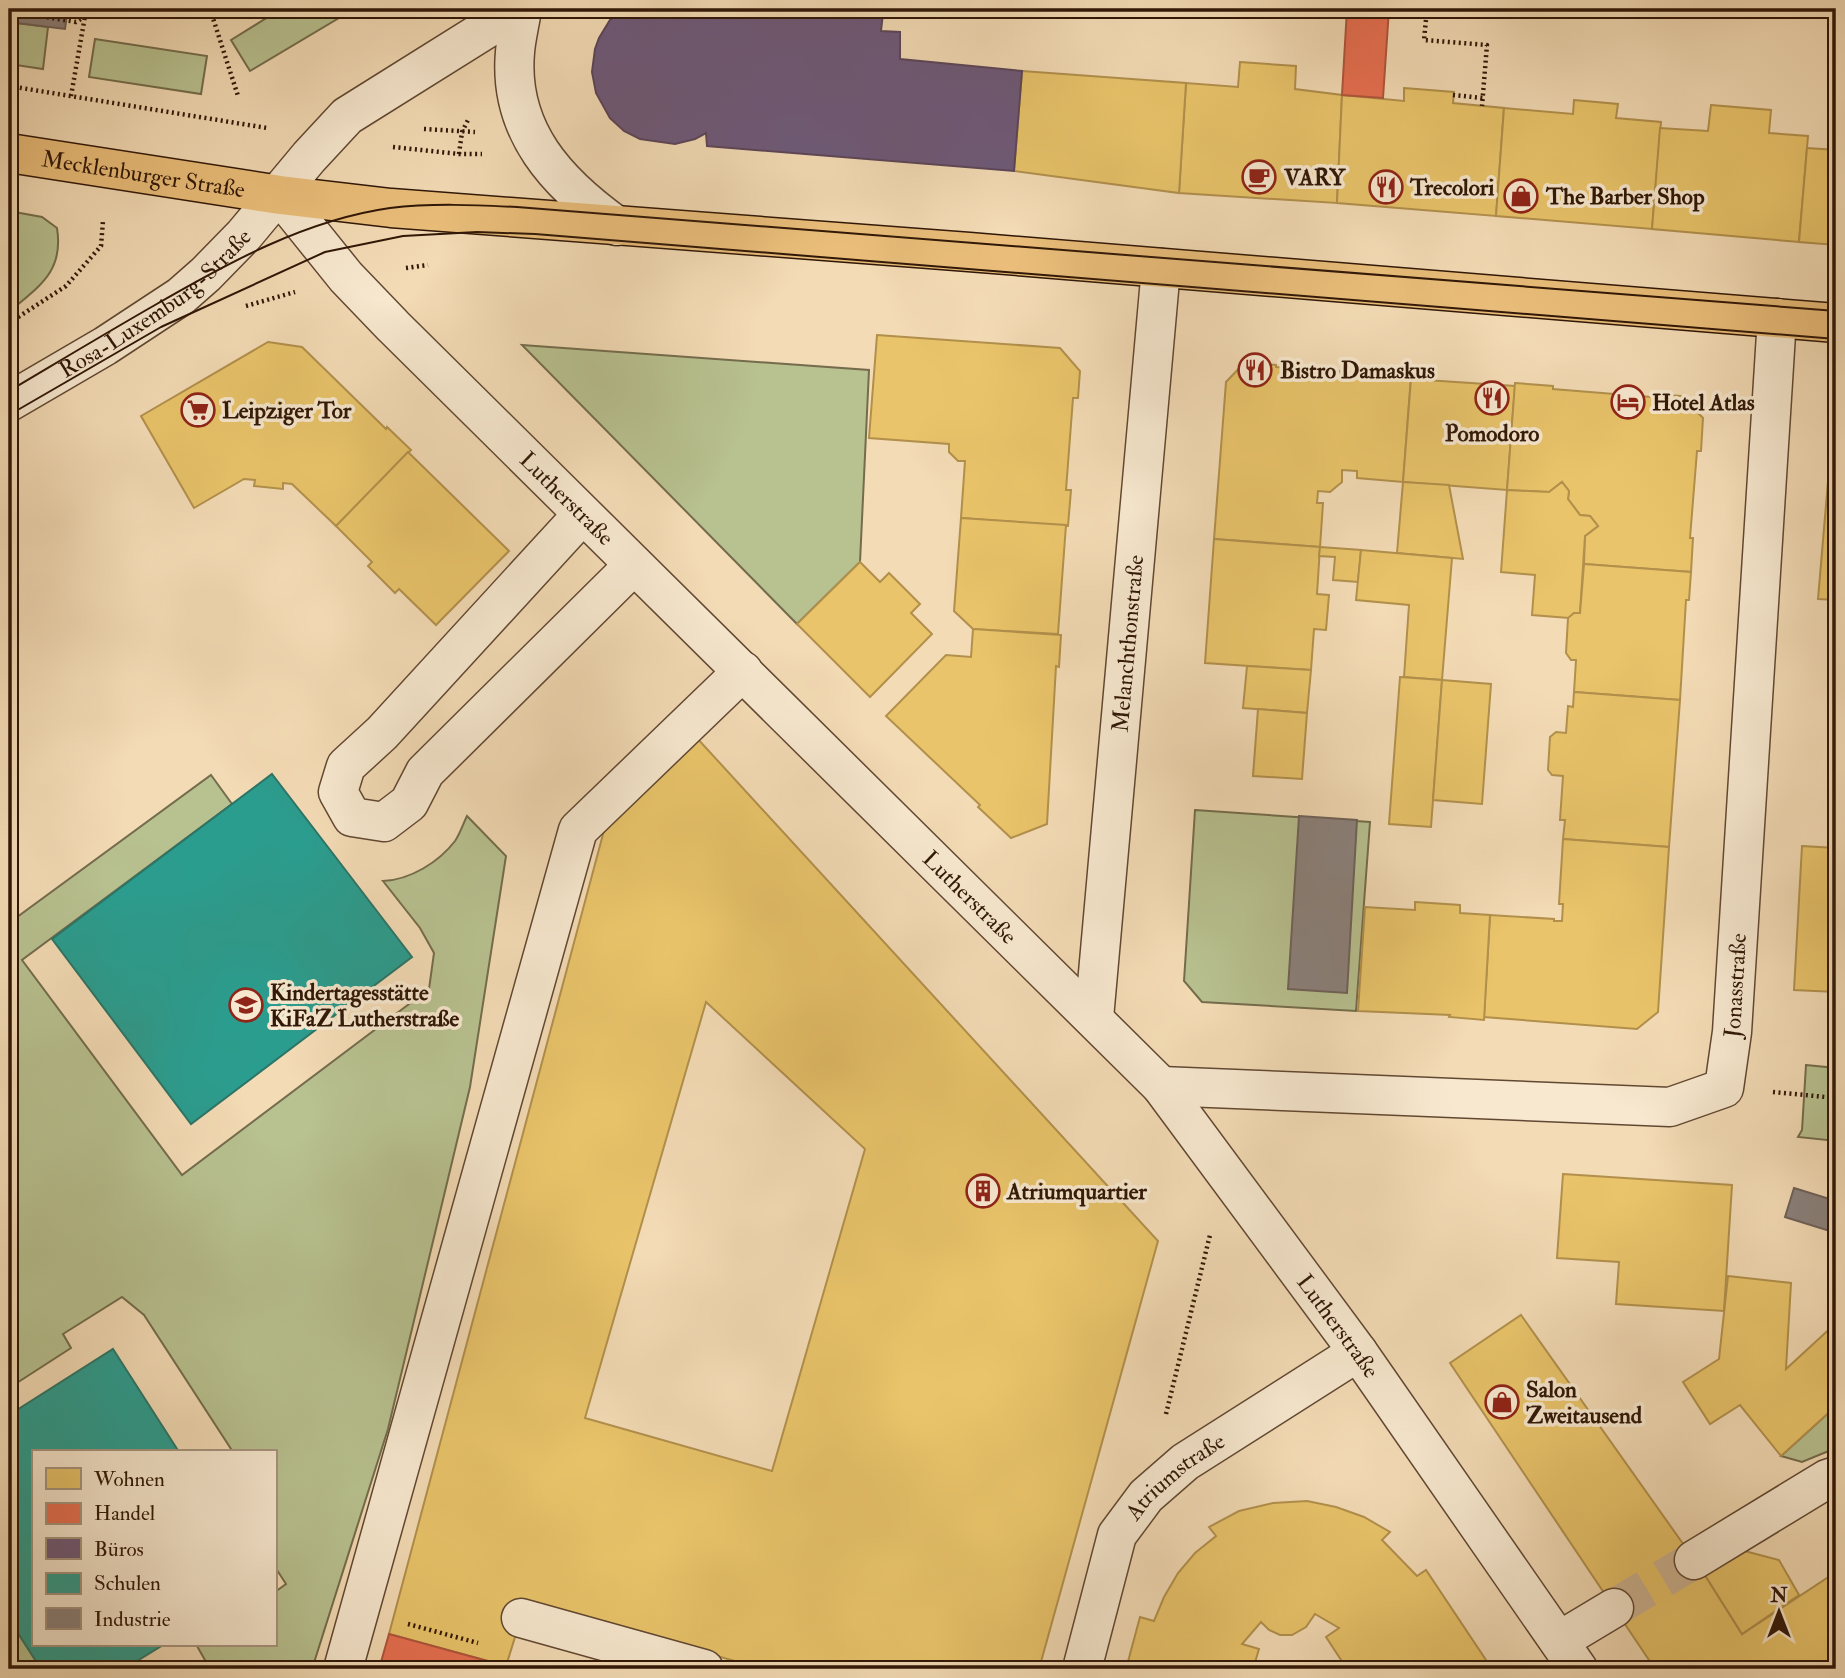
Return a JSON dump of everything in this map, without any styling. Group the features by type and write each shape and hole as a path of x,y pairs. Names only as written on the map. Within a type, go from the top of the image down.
{"main road":[{"name":"Mecklenburger Straße","path":"9,153 280,195 391,208 1836,323"}],"street":[{"name":"Rosa-Luxemburg-Straße","path":"9,402 124,334 181,296 206,275 280,195 309,157 347,116 520,9"},
{"name":"Rosa-Luxemburg-Straße","path":"520,9 515,53 516,89 523,123 539,153 566,183 617,226"},
{"name":"Lutherstraße","path":"280,195 346,277 582,515 1161,1086 1358,1352 1569,1655"},
{"name":"Melanchthonstraße","path":"1094,1018 1161,268"},
{"name":"Jonasstraße","path":"1724,1088 1732,1032 1777,318"},
{"path":"582,515 382,733 346,766 338,792 352,817 384,822 409,803 425,772 634,565"},
{"path":"343,1669 578,830 743,671"},
{"path":"1161,1086 1670,1107 1724,1088"},
{"name":"Atriumstraße","path":"1082,1669 1117,1535 1146,1496 1185,1462 1358,1352"},
{"path":"1694,1560 1836,1476"},
{"path":"1569,1655 1614,1608"},
{"path":"521,1618 704,1669"}],"path":[{"path":"77,9 85,16"},
{"path":"9,11 75,22 97,9"},
{"path":"210,9 238,96"},
{"path":"1427,9 1424,40 1487,45 1482,106"},
{"path":"71,96 85,16"},
{"path":"9,86 279,131"},
{"path":"1453,96 1483,98"},
{"path":"416,128 485,131"},
{"path":"459,154 462,132"},
{"path":"383,145 459,154 494,154"},
{"path":"9,323 66,286 101,246 103,221"},
{"path":"1724,1088 1836,1098"},
{"path":"1165,1420 1225,1172"},
{"path":"405,1623 484,1644"}],"green space":[{"path":"281,9 354,9 250,71 231,40"},
{"path":"9,22 48,27 43,69 9,64"},
{"path":"95,39 207,56 201,94 89,77"},
{"path":"9,211 42,217 57,228 58,243 57,256 47,277 9,312"},
{"path":"522,345 869,370 860,562 797,624"},
{"path":"211,775 232,804 22,960 182,1175 429,989 434,953 420,928 383,881 403,877 432,863 455,841 467,816 506,856 470,1087 388,1429 312,1669 210,1669 197,1646 276,1646 276,1591 286,1584 276,1569 276,1450 232,1450 144,1315 122,1297 63,1334 71,1348 9,1388 9,923"},
{"path":"1195,810 1370,822 1356,1011 1202,1002 1184,981"},
{"path":"1806,1065 1836,1068 1836,1141 1798,1137 1802,1130"},
{"path":"1836,1406 1836,1448 1802,1462 1781,1456"},
{"path":"9,1619 41,1669 9,1669"}],"building: Wohnen":[{"path":"1240,62 1296,66 1295,89 1342,95 1337,203 1179,193 1186,83 1238,87"},
{"path":"1022,71 1186,83 1179,193 1014,171"},
{"path":"1404,88 1454,92 1453,103 1504,108 1496,216 1337,203 1342,95 1404,101"},
{"path":"1574,100 1618,104 1616,118 1661,122 1652,229 1496,216 1504,108 1573,114"},
{"path":"1711,105 1771,110 1769,133 1808,136 1799,242 1652,229 1660,128 1708,131"},
{"path":"1807,148 1836,150 1836,245 1799,242"},
{"path":"877,335 1060,348 1080,371 1078,398 1073,398 1066,490 1071,490 1068,526 961,518 965,461 958,461 949,452 949,444 869,438"},
{"path":"268,342 302,347 411,450 336,526 292,484 283,483 283,489 254,486 255,480 244,479 194,508 141,416"},
{"path":"1245,362 1276,367 1411,376 1403,482 1357,478 1357,471 1342,470 1342,482 1330,492 1318,491 1317,503 1323,503 1320,547 1214,539 1226,382"},
{"path":"1411,379 1515,386 1507,490 1403,482"},
{"path":"1515,383 1651,397 1651,394 1681,396 1703,418 1701,451 1697,451 1690,538 1693,538 1691,572 1584,564 1585,536 1598,526 1590,516 1580,515 1568,499 1569,491 1562,482 1549,492 1507,490"},
{"path":"1836,409 1836,600 1818,599"},
{"path":"408,452 509,551 436,625 399,589 395,593 368,566 372,562 336,526"},
{"path":"1403,482 1449,485 1463,559 1397,553"},
{"path":"1562,482 1569,491 1568,499 1580,515 1590,516 1598,526 1585,536 1580,613 1574,613 1569,618 1532,615 1535,575 1501,572 1507,490 1549,492"},
{"path":"961,518 1066,525 1058,634 973,629 954,611"},
{"path":"1214,539 1320,547 1317,594 1329,595 1326,630 1314,629 1311,670 1205,663"},
{"path":"1320,547 1361,550 1358,582 1333,580 1335,557 1319,556"},
{"path":"1361,550 1452,558 1442,680 1404,677 1409,605 1356,600"},
{"path":"860,562 880,582 889,573 920,604 911,613 932,634 870,697 797,624"},
{"path":"1584,564 1691,572 1689,600 1686,600 1680,700 1574,692 1576,660 1571,660 1566,653 1568,618 1574,613 1580,613"},
{"path":"973,629 1061,635 1059,667 1056,666 1047,824 1011,838 886,716 946,655 971,657"},
{"path":"1247,666 1311,670 1307,713 1243,708"},
{"path":"1400,677 1442,680 1431,827 1389,824"},
{"path":"1442,680 1491,684 1482,804 1433,800"},
{"path":"1574,692 1680,700 1669,847 1563,839 1565,820 1560,820 1563,776 1552,775 1548,770 1550,737 1556,732 1566,733 1568,706 1573,707"},
{"path":"1258,709 1307,713 1302,779 1253,776"},
{"name":"Atriumquartier","path":"696,737 1158,1241 1039,1669 763,1669 526,1602 506,1666 389,1634 606,823","holes":["706,1002 865,1149 772,1471 585,1418"]},
{"path":"1563,839 1669,847 1658,1012 1637,1029 1484,1017 1490,915 1562,921 1563,904 1559,904"},
{"path":"1802,846 1836,848 1836,992 1794,990"},
{"path":"1415,902 1460,905 1460,913 1490,915 1484,1020 1449,1017 1450,1015 1358,1011 1365,907 1415,910"},
{"path":"1563,1174 1732,1185 1724,1311 1616,1304 1619,1262 1557,1258"},
{"path":"1728,1276 1791,1283 1786,1369 1836,1323 1836,1406 1781,1456 1740,1405 1710,1424 1683,1382 1719,1359"},
{"path":"1521,1315 1703,1572 1742,1634 1836,1572 1836,1669 1655,1669 1450,1363"},
{"path":"1307,1501 1364,1517 1390,1532 1382,1540 1417,1576 1426,1570 1492,1669 1347,1669 1326,1637 1339,1628 1315,1614 1306,1627 1292,1635 1280,1635 1261,1622 1242,1644 1259,1649 1253,1669 1126,1669 1140,1617 1154,1621 1178,1573 1195,1553 1216,1536 1209,1527 1239,1511 1273,1503"},
{"path":"1737,1549 1779,1560 1799,1595 1742,1634 1703,1572"}],"building: Handel":[{"path":"1347,9 1389,9 1383,98 1342,95"},
{"path":"389,1634 506,1666 505,1669 379,1669"}],"building: Büros":[{"path":"622,9 890,9 883,13 881,31 900,32 900,59 1022,71 1014,171 707,146 706,133 675,144 640,139 624,131 610,118 596,93 592,72 599,38 610,20"}],"building: Schulen":[{"path":"272,774 412,957 191,1124 52,939"},
{"path":"113,1349 178,1450 32,1450 32,1646 161,1646 124,1669 41,1669 9,1619 9,1415"}],"building: Industrie":[{"path":"9,9 68,9 65,29 9,22"},
{"path":"1299,816 1357,820 1347,993 1288,989"},
{"path":"1794,1188 1836,1201 1836,1233 1785,1217"}],"tunnel":[{"path":"1614,1608 1694,1560"}],"tram line":[{"path":"9,391 183,289 268,245 328,222 358,214 422,205 517,207 1836,311"},
{"path":"9,415 161,327 325,252 403,236 477,232 535,234 1836,339"}],"place":[{"name":"VARY","path":"1259,177"},
{"name":"Trecolori","path":"1386,187"},
{"name":"The Barber Shop","path":"1521,196"},
{"name":"Bistro Damaskus","path":"1255,370"},
{"name":"Pomodoro","path":"1492,398"},
{"name":"Hotel Atlas","path":"1628,402"},
{"name":"Leipziger Tor","path":"198,410"},
{"name":"Kindertagesstätte KiFaZ Lutherstraße","path":"246,1005"},
{"name":"Atriumquartier","path":"983,1191"},
{"name":"Salon Zweitausend","path":"1502,1402"}]}
